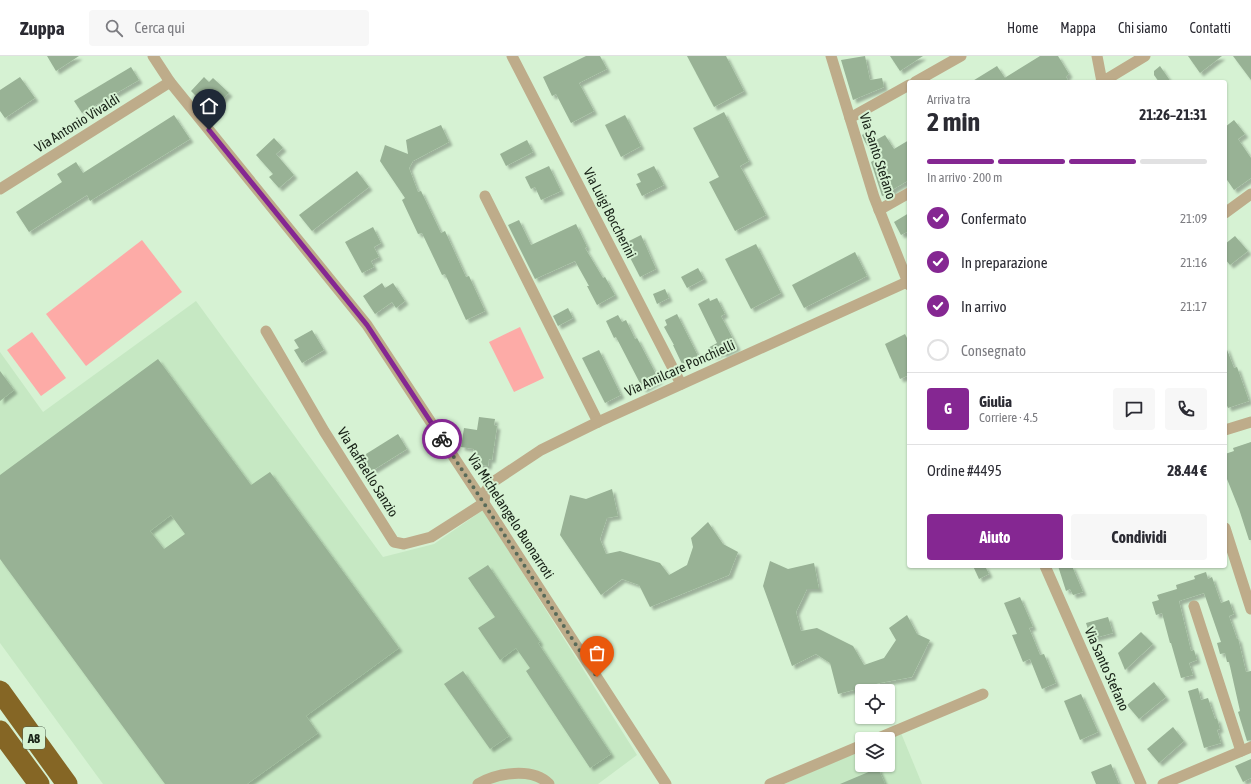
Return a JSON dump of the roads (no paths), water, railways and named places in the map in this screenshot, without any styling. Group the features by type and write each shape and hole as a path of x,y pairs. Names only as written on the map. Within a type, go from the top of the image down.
{"highway":[{"name":"A8","path":"0,692 67,784"},
{"name":"A8","path":"0,731 39,784"}],"street":[{"name":"Via Michelangelo Buonarroti","path":"153,56 170,82 367,325 666,784"},
{"name":"Via Luigi Boccherini","path":"512,56 681,384"},
{"name":"Via Santo Stefano","path":"831,56 874,197 907,281"},
{"path":"919,80 961,56"},
{"path":"1097,56 1102,80"},
{"path":"1105,80 1145,56"},
{"name":"Via Antonio Vivaldi","path":"0,189 170,82"},
{"path":"850,118 907,86"},
{"path":"879,210 907,194"},
{"path":"1227,212 1251,194"},
{"path":"485,196 598,422"},
{"name":"Via Amilcare Ponchielli","path":"484,503 485,492 493,482 541,450 681,384 907,284"},
{"name":"Via Raffaello Sanzio","path":"266,331 324,431 394,542 404,544 431,538 484,503"},
{"path":"1227,429 1251,422"},
{"path":"1227,534 1251,609"},
{"name":"Via Santo Stefano","path":"1046,568 1141,784"},
{"path":"1163,784 1246,749 1194,606"},
{"path":"893,732 983,694"},
{"path":"770,784 855,748"},
{"path":"478,784 484,780 500,775 515,773 530,775 545,780 549,784"}]}
